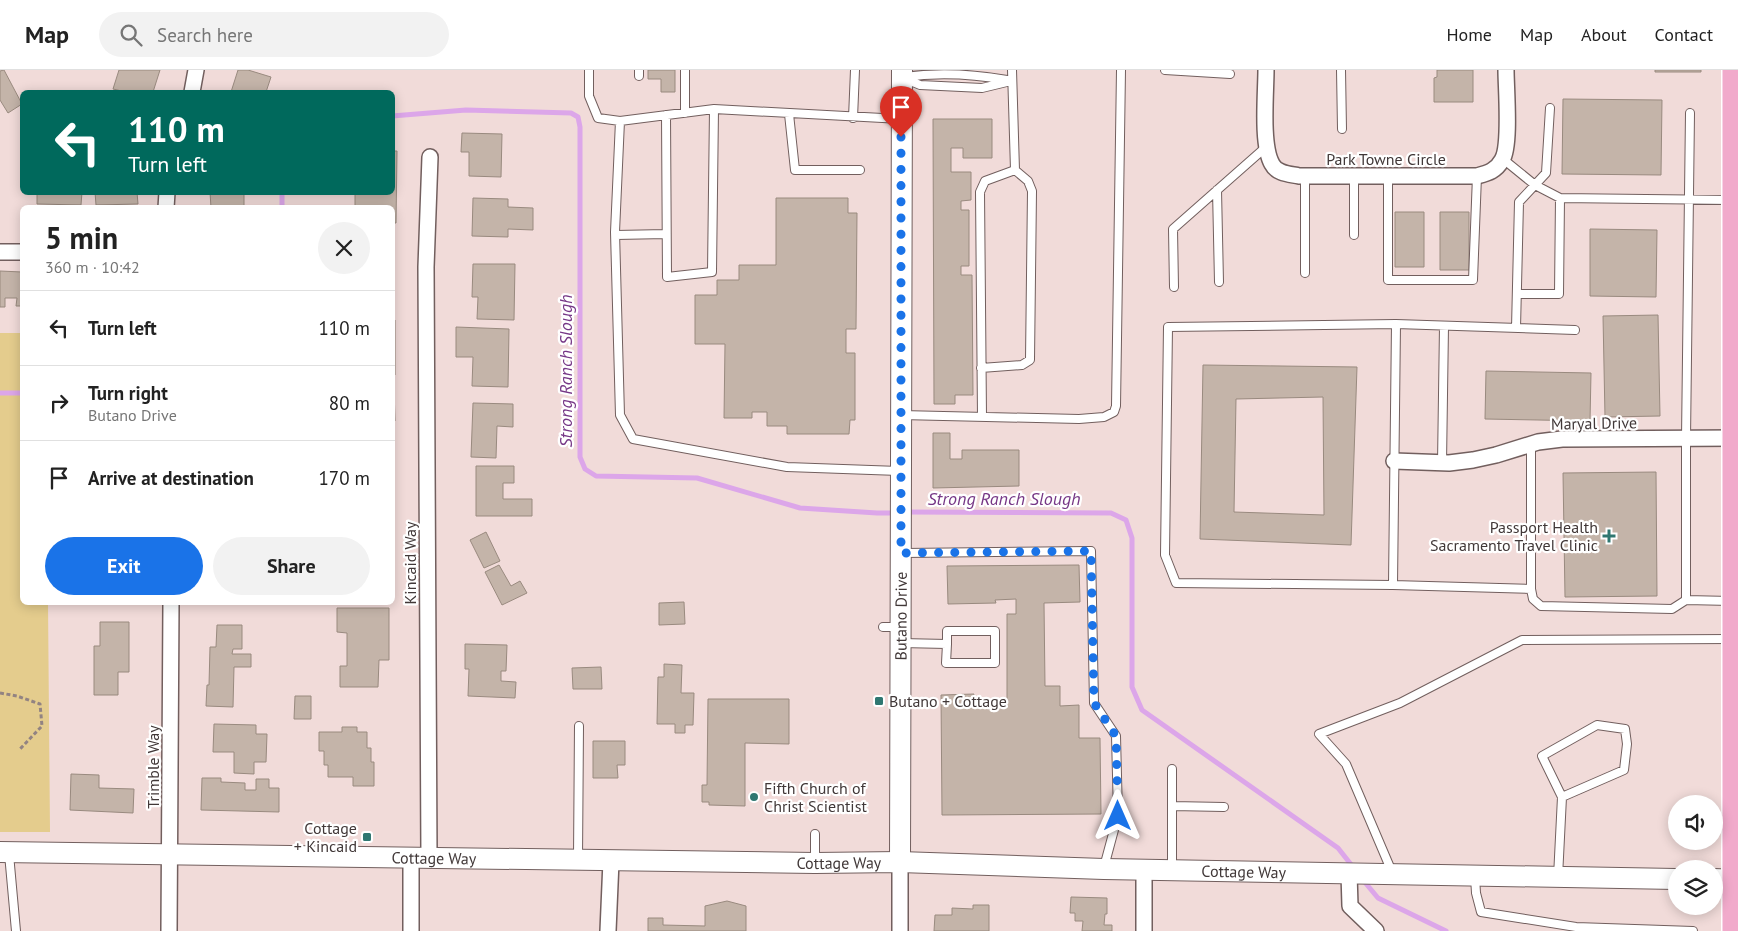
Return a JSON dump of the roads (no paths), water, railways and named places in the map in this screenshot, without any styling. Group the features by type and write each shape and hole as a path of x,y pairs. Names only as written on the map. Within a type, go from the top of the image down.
{"main road":[{"path":"1735,70 1737,438 1735,639 1729,880 1735,931"}],"street":[{"path":"192,90 196,70"},
{"name":"Park Towne Circle","path":"1266,70 1266,147 1272,165 1282,173 1305,176 1477,176 1493,171 1503,159"},
{"path":"1503,159 1506,145 1506,70"},
{"name":"Butano Drive","path":"900,862 895,632 901,553 902,74"},
{"name":"Kincaid Way","path":"411,931 420,858 426,267 430,156"},
{"path":"0,252 20,252"},
{"name":"Maryal Drive","path":"1394,461 1442,463 1489,457 1531,444 1562,439 1737,438"},
{"name":"Trimble Way","path":"169,931 171,605"},
{"name":"Cottage Way","path":"4,852 611,861 900,862 1104,869 1668,879"},
{"path":"608,931 611,861"},
{"path":"900,862 900,931"},
{"path":"1144,869 1144,931"},
{"path":"1349,873 1350,906 1376,931"}],"lane":[{"path":"589,70 589,96 598,118 620,121 714,109 902,120"},
{"path":"685,70 685,113"},
{"path":"853,118 855,70"},
{"path":"982,368 1022,365 1030,360 1032,191 1028,181 1015,170 1012,70"},
{"path":"902,415 1087,418 1104,416 1114,412 1116,406 1121,70"},
{"path":"1165,70 1230,74"},
{"path":"1341,70 1342,129"},
{"path":"902,74 984,76 1011,81"},
{"path":"902,74 920,85 982,88 1011,81"},
{"path":"969,76 969,88"},
{"path":"1516,328 1519,202 1546,173 1550,108"},
{"path":"666,115 666,277 712,272 714,109"},
{"path":"1686,600 1690,113"},
{"path":"789,114 794,170 860,170"},
{"path":"620,121 616,235 620,415 633,439 787,468 901,472"},
{"path":"1174,287 1173,230 1266,147"},
{"path":"1503,159 1535,185 1560,198 1735,200"},
{"path":"982,416 980,192 985,182 1015,170"},
{"path":"1305,176 1305,274"},
{"path":"1354,176 1354,235"},
{"path":"1388,176 1388,280 1473,280 1477,176"},
{"path":"1217,190 1219,282"},
{"path":"1517,294 1559,294 1560,198"},
{"path":"616,235 666,234"},
{"path":"1531,589 1393,585 1176,583 1165,556 1168,327 1396,324 1575,330"},
{"path":"1393,585 1396,324"},
{"path":"1442,463 1444,326"},
{"path":"1531,444 1531,589 1533,599 1541,606 1672,609 1686,600 1735,601"},
{"path":"901,553 1091,551 1094,703 1116,736 1118,816 1104,869"},
{"path":"947,631 994,631 994,663 946,662 947,644 947,631"},
{"path":"895,632 947,644"},
{"path":"1387,874 1346,764 1319,734 1400,702 1522,640 1735,639"},
{"path":"1558,877 1562,797 1542,756 1597,725 1625,729 1627,744 1624,770 1562,797"},
{"path":"578,726 578,860"},
{"path":"1172,769 1172,870"},
{"path":"1172,806 1224,807"},
{"path":"814,863 815,834"},
{"path":"4,852 16,931"},
{"path":"1475,874 1476,893 1481,912 1576,927 1693,931"}],"waterway":[{"name":"Strong Ranch Slough","path":"395,116 466,110 571,113 578,117 580,127 580,457 585,469 596,476 697,478 800,508 897,513"},
{"name":"Strong Ranch Slough","path":"282,195 282,205"},
{"name":"Strong Ranch Slough","path":"0,393 20,393"},
{"name":"Strong Ranch Slough","path":"906,512 1111,513 1126,520 1132,538 1132,687 1142,710 1338,848 1353,867"},
{"name":"Strong Ranch Slough","path":"1363,880 1378,898 1446,931"}],"place":[{"name":"Passport Health Sacramento Travel Clinic","path":"1609,536"},
{"name":"Butano + Cottage","path":"879,701"},
{"name":"Fifth Church of Christ Scientist","path":"754,797"},
{"name":"Cottage + Kincaid","path":"367,837"}]}
